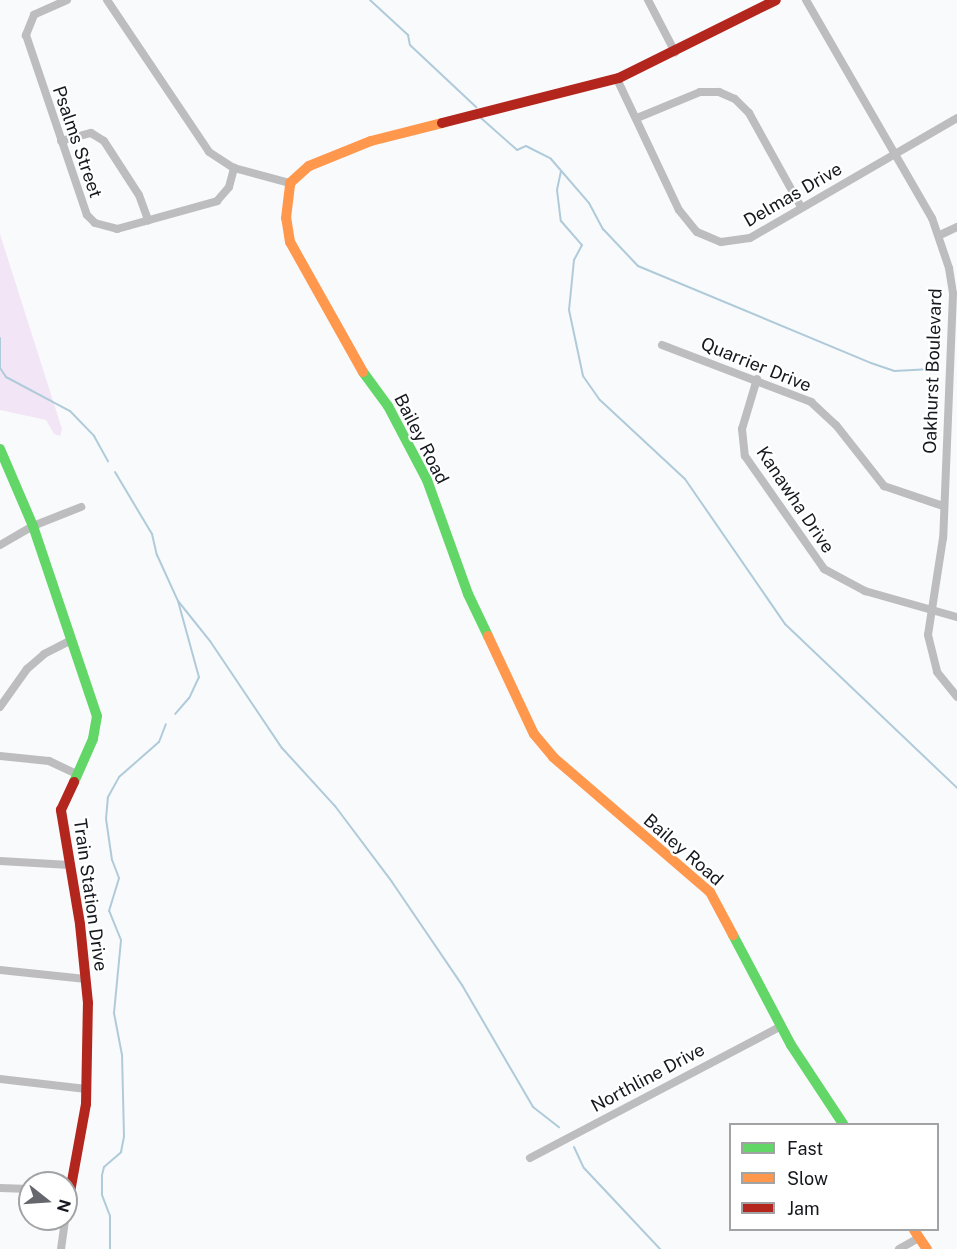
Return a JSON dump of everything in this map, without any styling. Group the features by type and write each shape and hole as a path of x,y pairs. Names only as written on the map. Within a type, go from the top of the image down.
{"street":[{"name":"Psalms Street","path":"67,0 34,15 26,35 87,215 95,223 117,229 217,201 229,187 234,168"},
{"path":"107,0 209,152 234,168 290,183 309,166 361,144 617,79 776,0"},
{"path":"648,0 675,52"},
{"name":"Oakhurst Boulevard","path":"806,0 896,154 940,236 953,294 939,572 928,635 931,659 957,698"},
{"name":"Delmas Drive","path":"617,79 679,210 704,237 740,242 957,118"},
{"path":"637,118 700,92 719,92 735,99 749,113 801,207"},
{"path":"61,141 91,133 104,141 139,195 148,220"},
{"name":"Bailey Road","path":"290,183 286,219 295,253 355,360 388,406 427,480 468,594 527,722 553,757 710,892 781,1026 842,1123"},
{"path":"940,236 957,227"},
{"name":"Quarrier Drive","path":"662,345 798,396 824,411 884,486 943,506"},
{"name":"Kanawha Drive","path":"757,380 742,429 745,456 824,570 842,582 957,616"},
{"path":"946,432 957,431"},
{"name":"Train Station Drive","path":"0,449 33,526 97,716 93,739 75,773 61,810 86,979 84,1123 72,1171"},
{"path":"0,545 33,526 81,507"},
{"path":"0,707 27,669 44,654 72,640"},
{"path":"0,756 49,761 75,773"},
{"path":"0,861 70,865"},
{"path":"0,970 86,979"},
{"name":"Northline Drive","path":"530,1158 781,1026"},
{"path":"0,1079 86,1089"},
{"path":"0,1188 18,1189"},
{"path":"61,1249 63,1231"},
{"path":"899,1249 917,1234 927,1249"}],"shaded area":[{"path":"0,234 62,429 60,436 54,434 46,420 0,410"}],"waterway":[{"path":"370,0 408,35 410,45 476,107"},
{"path":"481,118 517,150 526,146 551,159 589,203 603,229 638,266 871,363 894,371 932,369"},
{"path":"561,171 557,190 561,221 582,245 574,260 569,310 583,376 600,400 685,479 785,624 957,788"},
{"path":"0,338 0,368 6,377 70,411 94,436 108,461"},
{"path":"115,472 152,534 157,555 178,601 199,677 189,698 175,714"},
{"path":"178,601 210,641 282,748 335,806 392,882 462,985 533,1107 559,1127"},
{"path":"110,1249 110,1216 102,1195 102,1175 104,1167 121,1152 124,1136 122,1055 114,1013 121,940 109,911 119,878 112,860 106,819 108,797 119,777 159,742 166,724"},
{"path":"574,1147 584,1168 660,1249"}],"traffic: fast":[{"path":"363,372 388,406 427,480 468,594 488,636"},
{"path":"0,449 33,526 97,716 93,739 74,782"},
{"path":"733,935 791,1045 842,1123"}],"traffic: slow":[{"path":"363,372 290,242 286,218 290,183 309,166 371,141 442,123"},
{"path":"488,636 534,734 553,757 710,892 733,935"},
{"path":"915,1231 927,1249"}],"traffic: jam":[{"path":"442,123 619,78 776,0"},
{"path":"74,782 61,810 80,924 88,1003 86,1104 74,1171"}]}
